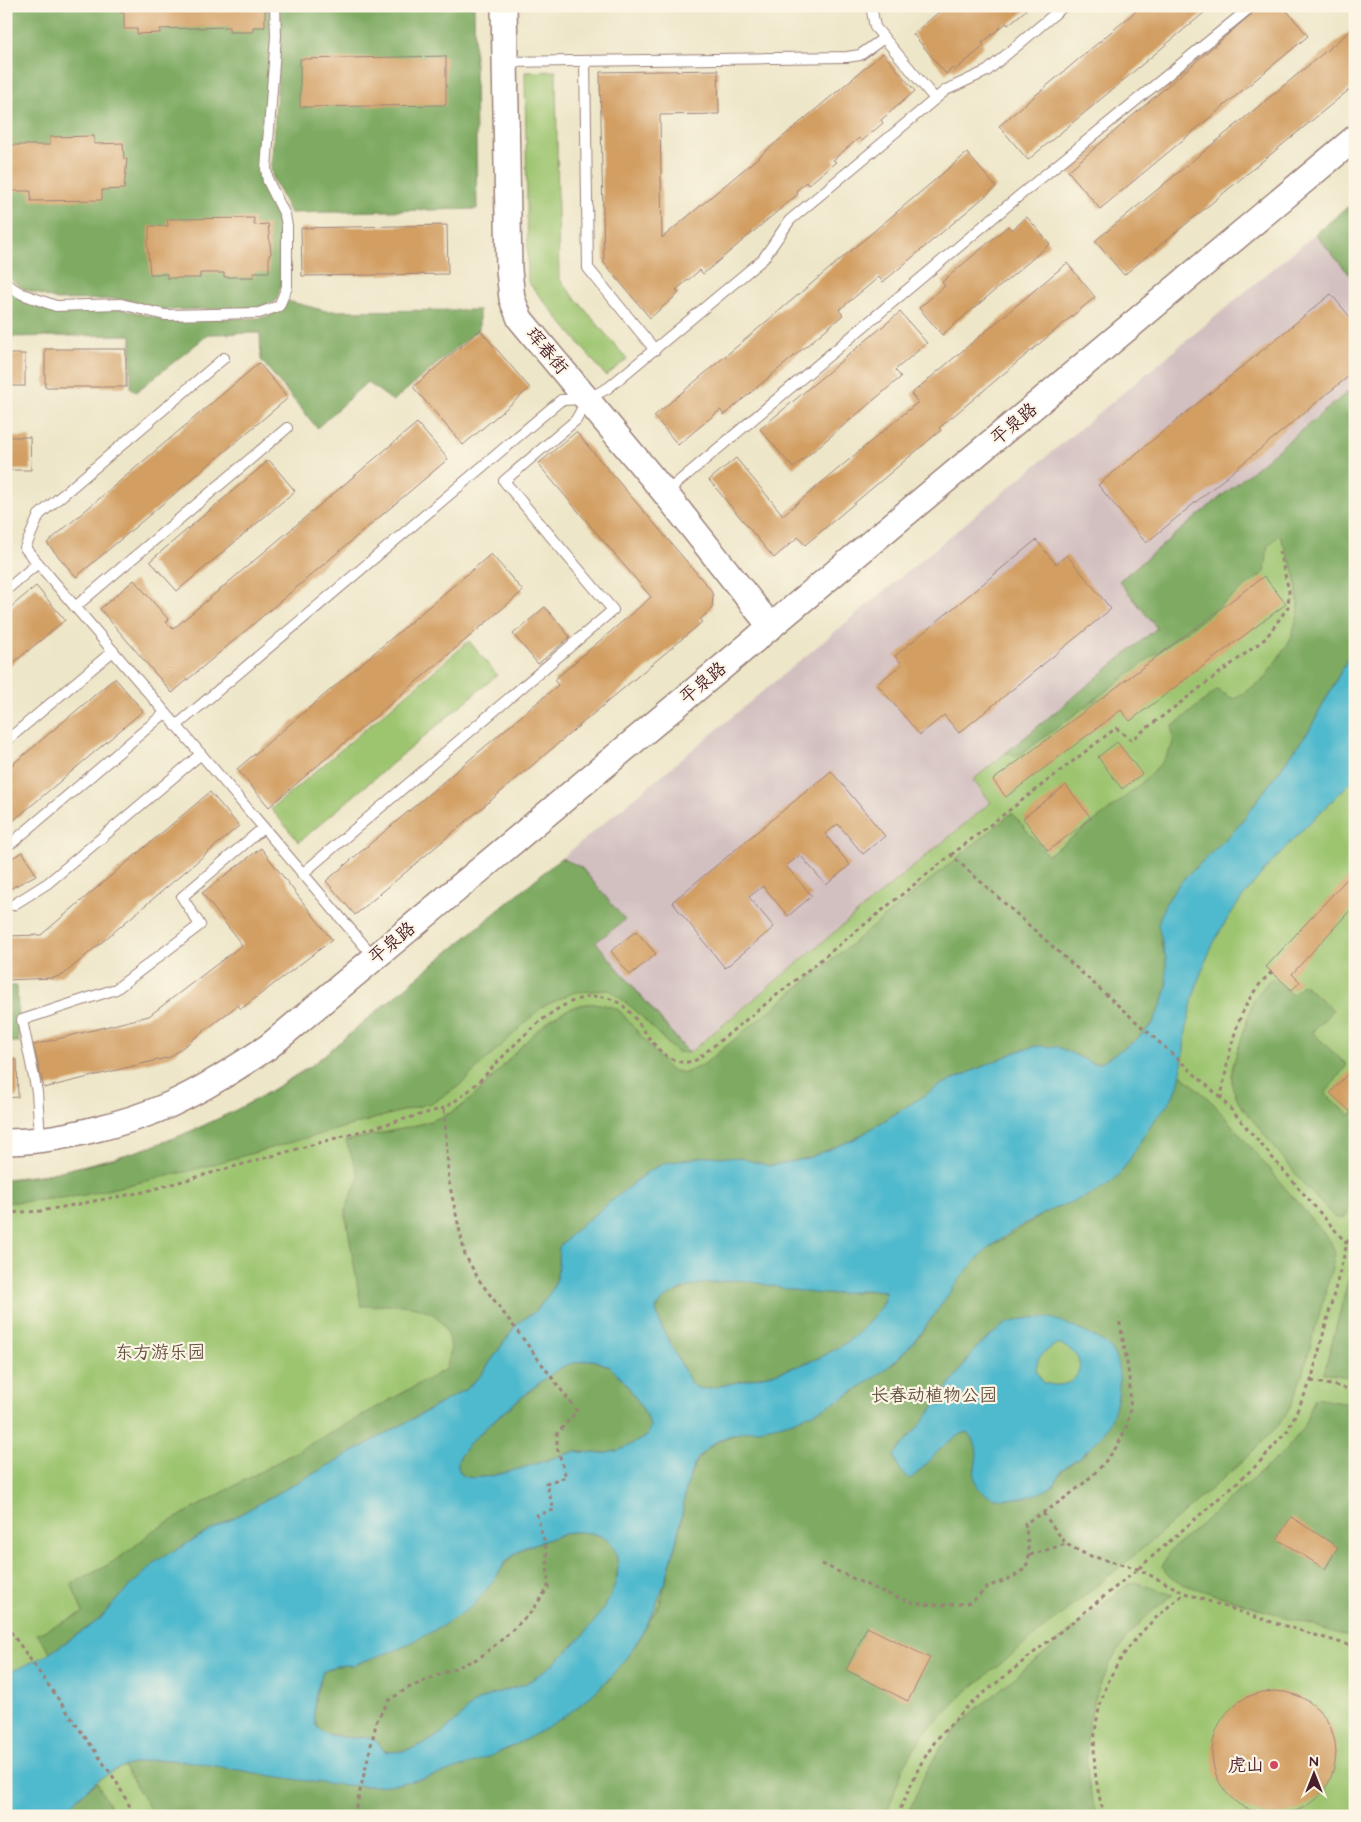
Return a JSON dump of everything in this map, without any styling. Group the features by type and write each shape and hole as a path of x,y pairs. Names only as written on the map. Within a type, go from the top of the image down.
{"street":[{"name":"珲春街","path":"504,6 509,270 512,298 520,319 665,493 771,627"},
{"name":"平泉路","path":"6,1142 40,1138 119,1122 169,1105 216,1081 268,1047 1355,138"}],"lane":[{"path":"6,284 22,294 56,306 121,304 165,315 258,313 268,312 279,306 287,288 287,226 285,215 268,180 266,169 276,36 275,6"},
{"path":"871,6 875,27 935,99"},
{"path":"176,726 561,400 587,400 608,388 763,259 790,220 946,90 987,71 1064,6"},
{"path":"665,493 1019,196 1252,6"},
{"path":"505,62 847,57 860,55 884,38"},
{"path":"585,61 588,268 655,350"},
{"path":"224,358 39,515 25,548 374,958"},
{"path":"302,874 613,610 504,481 576,420 587,400"},
{"path":"75,607 287,428"},
{"path":"6,590 38,563"},
{"path":"6,741 113,651"},
{"path":"6,845 13,842 166,713"},
{"path":"6,905 13,905 48,883 201,754"},
{"path":"40,1138 37,1092 22,1020 116,989 200,925 182,897 263,828"}],"path":[{"path":"6,1213 42,1211 143,1192 444,1108 466,1093 546,1016 569,1002 593,996 609,997 623,1006 664,1054 681,1062 696,1060 951,855 1116,728 1131,740 1266,638 1288,606 1289,591 1279,551"},
{"path":"951,855 1197,1074 1221,1098 1347,1244"},
{"path":"1221,1098 1232,1044 1246,1005 1259,982 1272,972"},
{"path":"354,1816 376,1720 389,1700 408,1688 478,1658 505,1637 531,1612 548,1588 547,1552 537,1515 554,1510 546,1483 566,1477 557,1447 557,1434 577,1411 479,1280 465,1255 449,1182 444,1108"},
{"path":"897,1816 920,1765 936,1740 969,1705 1138,1569 1258,1464 1288,1430 1311,1381 1347,1244 1355,1225"},
{"path":"822,1564 912,1603 970,1603 989,1586 1011,1579 1023,1571 1030,1555 1025,1523 1058,1505 1102,1466 1124,1432 1130,1410 1128,1371 1119,1318"},
{"path":"1311,1381 1355,1390"},
{"path":"1043,1513 1066,1544 1086,1556 1138,1569 1184,1593 1311,1636 1355,1648"},
{"path":"1030,1555 1066,1544"},
{"path":"1105,1816 1095,1775 1094,1749 1096,1722 1103,1697 1113,1673 1126,1650 1143,1630 1184,1593"},
{"path":"6,1626 116,1781 135,1816"}],"shaded area":[{"path":"1315,234 1355,281 1355,386 1119,581 1157,628 974,780 992,802 688,1053 540,876"}],"green space":[{"path":"6,6 270,6 271,35 261,169 266,187 281,223 282,273 281,285 275,302 258,308 166,310 122,299 57,300 24,289 6,276"},
{"path":"280,6 474,6 477,209 290,213 273,179 271,169 281,36"},
{"path":"556,71 559,279 627,359 606,376 528,282 525,72"},
{"path":"1355,201 1355,281 1315,234"},
{"path":"6,290 39,306 55,311 121,309 165,320 259,318 276,313 288,301 326,311 479,310 479,329 393,401 367,382 317,428 261,360 260,333 209,334 136,392 131,388 131,335 6,337"},
{"name":"长春动植物公园","path":"1355,386 1355,1816 6,1816 6,1179 55,1173 139,1151 180,1137 247,1105 311,1066 540,876 689,1053 991,802 973,780 1157,628 1119,581"},
{"path":"1355,386 1355,645 1310,729 1237,828 1179,884 1164,906 1161,944 1166,958 1167,987 1162,1004 1152,1025 1135,1041 1100,1063 1092,1063 1036,1046 1016,1052 941,1085 855,1139 808,1158 770,1166 740,1158 665,1163 647,1172 573,1232 559,1247 557,1278 552,1290 537,1310 517,1324 481,1375 465,1390 159,1559 121,1595 99,1620 50,1653 37,1634 83,1613 71,1583 114,1561 151,1532 446,1369 450,1353 450,1343 445,1328 438,1318 419,1308 408,1306 361,1306 345,1211 359,1176 346,1141 413,1126 450,1113 470,1100 528,1039 549,1021 571,1008 594,1004 619,1010 670,1070 685,1073 703,1065 1012,813 1048,855 1098,818 1138,786 1167,755 1173,742 1172,727 1217,690 1234,699 1264,679 1291,639 1299,610 1295,575 1280,535 1268,545 1265,572 1018,757 1006,753 1157,628 1119,581"},
{"path":"469,641 497,675 299,842 271,809"},
{"path":"561,858 581,867 625,920 596,942 688,1053 676,1052 635,1010 610,990 575,992 542,1007 459,1086 434,1102 189,1171 80,1196 6,1203 6,1179 49,1174 106,1160 168,1140 227,1115 311,1066"},
{"path":"1271,978 1292,995 1303,984 1333,1010 1312,1032 1347,1065 1325,1094 1350,1115 1355,1111 1355,1200 1344,1219 1334,1217 1307,1188 1239,1103 1232,1086 1232,1068 1254,999"},
{"path":"6,986 17,986 19,1042 6,1042"},
{"path":"1180,1073 1213,1103 1331,1242 1335,1253 1332,1268 1303,1373 1291,1406 1278,1426 1244,1460 1142,1549 961,1696 923,1735 903,1768 886,1816 154,1816 124,1766 149,1760 183,1760 364,1786 403,1782 455,1769 510,1748 575,1709 613,1676 638,1641 660,1603 681,1524 686,1489 694,1466 705,1450 723,1439 744,1431 789,1422 824,1407 854,1392 895,1362 920,1335 963,1273 989,1248 1048,1211 1109,1184 1122,1171 1154,1120 1174,1095","holes":["1078,1329 1106,1429 1084,1454 1062,1470 1053,1486 974,1470 977,1450 974,1441 967,1432 953,1437 940,1449 894,1455 924,1420 977,1347"]},
{"path":"1355,1254 1355,1378 1324,1373"},
{"path":"739,1280 855,1293 876,1289 885,1291 885,1295 879,1309 857,1334 819,1358 777,1372 701,1389 692,1385 660,1324 656,1309 671,1294 682,1289 705,1283"},
{"path":"593,1360 609,1366 626,1383 647,1416 650,1426 647,1436 616,1451 572,1453 496,1475 469,1477 461,1474 458,1463 459,1459 474,1439 487,1426 557,1370 575,1363"},
{"path":"1315,1398 1355,1405 1355,1639 1179,1583 1169,1576 1162,1567 1170,1551 1284,1452 1302,1430"},
{"path":"570,1532 595,1534 610,1543 614,1549 618,1567 615,1586 606,1605 593,1624 544,1671 530,1681 485,1697 431,1740 403,1751 384,1751 373,1739 332,1735 325,1733 317,1726 314,1703 323,1672 335,1666 352,1665 495,1579 510,1559 518,1552 536,1543"},
{"path":"1137,1583 1173,1595 1148,1615 1127,1639 1110,1665 1097,1693 1089,1723 1087,1753 1089,1785 1097,1816 907,1816 926,1772 942,1746 974,1711 1128,1584"},
{"path":"97,1782 115,1816 62,1816 74,1800"}],"water":[{"path":"1355,645 1355,778 1270,864 1250,888 1216,938 1202,970 1192,1001 1177,1088 1121,1172 1106,1186 1088,1196 1041,1215 994,1244 967,1270 905,1352 890,1366 865,1384 824,1408 790,1422 723,1438 704,1451 697,1459 689,1478 673,1556 656,1606 632,1650 598,1690 555,1723 530,1737 475,1762 417,1780 389,1785 329,1784 176,1760 151,1760 138,1762 108,1774 75,1800 62,1816 6,1816 6,1674 47,1655 99,1620 121,1595 159,1559 465,1390 481,1375 517,1324 537,1310 552,1290 557,1278 559,1247 573,1232 647,1172 665,1163 708,1156 740,1158 770,1166 808,1158 855,1139 941,1085 1016,1052 1036,1046 1058,1047 1092,1063 1100,1063 1135,1041 1152,1025 1162,1004 1167,987 1166,959 1158,924 1164,906 1179,884 1237,828 1310,729","holes":["739,1280 816,1293 834,1294 878,1290 885,1291 885,1295 879,1309 857,1334 819,1358 777,1372 701,1389 692,1385 660,1324 656,1309 671,1294 682,1289 705,1283","593,1360 609,1366 626,1383 647,1416 650,1426 647,1436 616,1451 572,1453 496,1475 469,1477 461,1474 458,1467 459,1459 474,1439 487,1426 557,1370 579,1362","570,1532 576,1532 601,1536 614,1549 618,1567 615,1586 606,1605 593,1624 560,1657 530,1681 485,1697 431,1740 403,1751 384,1751 373,1739 340,1737 325,1733 319,1729 315,1722 314,1705 323,1672 335,1666 352,1665 399,1649 439,1628 473,1606 495,1579 506,1561 525,1547"]},
{"path":"1028,1318 1050,1318 1081,1330 1108,1346 1118,1364 1119,1387 1111,1420 1106,1429 1089,1449 1062,1470 1054,1485 1038,1494 1008,1499 984,1493 977,1486 975,1479 976,1449 974,1441 967,1432 943,1446 910,1479 899,1469 894,1455 924,1420 977,1347 1005,1324","holes":["1056,1344 1076,1355 1079,1363 1079,1372 1074,1379 1067,1384 1056,1385 1042,1382 1036,1369 1039,1357"]}],"building":[{"path":"121,6 268,6 268,10 265,10 265,27 253,27 253,32 229,32 229,27 160,29 160,33 137,34 137,29 124,29 124,13 121,13"},
{"path":"946,6 1026,6 1024,8 1026,10 1008,25 1006,23 982,43 984,46 954,71 952,68 946,74 913,34"},
{"path":"1142,6 1212,6 1028,160 999,126"},
{"path":"1261,6 1283,6 1308,36 1100,209 1068,171"},
{"path":"1355,27 1355,85 1124,275 1095,241"},
{"path":"883,53 915,91 881,120 883,123 862,141 859,138 833,160 836,162 808,185 806,182 796,191 798,194 703,274 700,270 676,290 679,293 650,318 604,263 600,72 718,70 719,114 660,115 662,238"},
{"path":"446,56 446,105 300,107 300,59"},
{"path":"94,136 94,144 123,143 124,159 127,159 124,189 102,190 102,200 31,201 31,191 6,191 6,145 50,145 50,137"},
{"path":"967,153 996,187 883,282 879,277 839,310 843,315 724,415 720,410 678,445 654,416"},
{"path":"1027,217 1050,244 942,335 919,308 945,286 942,282 1008,226 1012,230"},
{"path":"254,218 254,225 268,224 271,254 269,255 269,272 254,272 254,277 224,277 224,273 200,273 200,278 167,278 167,274 150,274 147,241 149,240 149,226 168,226 167,219"},
{"path":"447,225 448,274 302,276 301,228"},
{"path":"1067,263 1095,297 939,428 941,430 805,545 798,537 774,558 709,480 736,458 783,515 918,402 911,394"},
{"path":"1331,294 1355,323 1355,371 1146,543 1098,485"},
{"path":"900,312 927,343 895,370 901,377 793,468 760,429"},
{"path":"480,330 530,388 463,445 413,387"},
{"path":"45,349 126,349 126,387 45,387"},
{"path":"6,354 25,354 25,386 6,386"},
{"path":"259,363 288,398 76,577 47,543"},
{"path":"417,423 448,459 172,693 100,609 134,580 169,620 166,622 173,629"},
{"path":"576,432 711,590 713,596 712,608 700,620 702,622 355,915 326,881 558,685 554,680 651,597 538,464"},
{"path":"6,437 30,437 31,470 6,470"},
{"path":"269,460 295,491 177,591 150,561"},
{"path":"1036,540 1056,564 1067,555 1111,609 959,733 944,715 920,735 877,684 902,664 895,656"},
{"path":"491,554 523,591 269,807 237,769"},
{"path":"1264,576 1286,604 1130,721 1121,710 1006,797 993,780"},
{"path":"36,586 65,620 6,669 6,611"},
{"path":"545,607 570,637 538,664 513,634"},
{"path":"115,678 143,711 6,827 6,770"},
{"path":"1117,742 1142,774 1122,789 1098,757"},
{"path":"831,771 885,836 863,854 838,824 825,834 850,865 826,885 800,855 786,866 812,896 788,916 763,886 749,897 774,927 725,968 672,902"},
{"path":"1066,785 1091,818 1048,851 1023,818"},
{"path":"210,792 239,826 63,975 53,978 6,980 6,936 41,935"},
{"path":"261,848 332,940 241,1009 238,1005 170,1057 44,1088 33,1045 149,1016 242,945 202,893"},
{"path":"23,852 36,875 6,891 6,861"},
{"path":"1355,870 1355,905 1292,974 1300,982 1292,990 1266,967"},
{"path":"636,931 656,954 630,975 611,951"},
{"path":"6,1060 17,1060 18,1097 6,1098"},
{"path":"1355,1066 1355,1105 1350,1111 1330,1093"},
{"path":"1291,1517 1338,1547 1325,1569 1277,1539"},
{"path":"867,1627 930,1658 908,1701 846,1670"},
{"path":"1274,1691 1298,1696 1318,1709 1331,1729 1336,1753 1331,1777 1318,1797 1298,1810 1274,1815 1250,1810 1230,1797 1217,1777 1212,1753 1217,1729 1230,1709 1250,1696"}],"place":[{"name":"虎山","path":"1274,1765"}],"park label":[{"name":"东方游乐园","path":"160,1352"}]}
